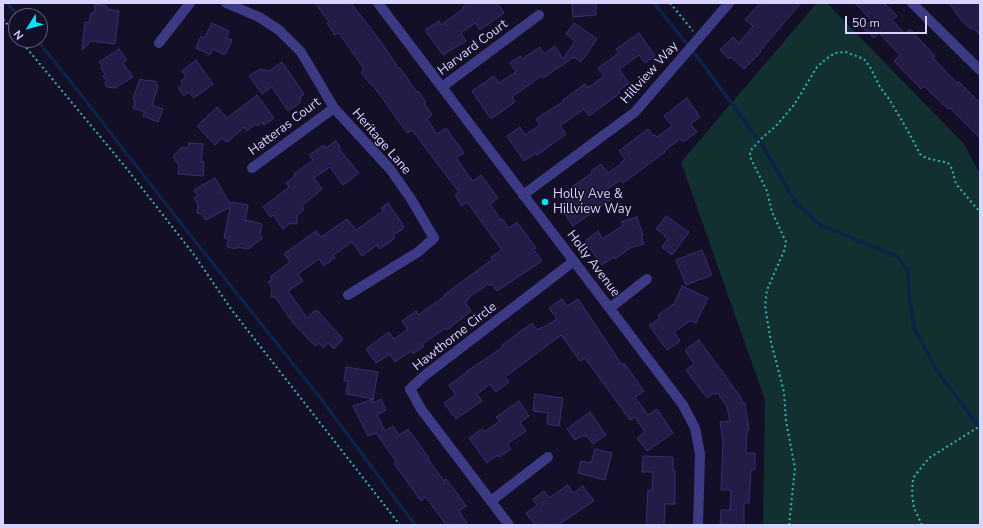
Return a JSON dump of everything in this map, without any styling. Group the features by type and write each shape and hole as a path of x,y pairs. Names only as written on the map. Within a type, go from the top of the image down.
{"street":[{"path":"159,43 190,3"},
{"name":"Heritage Lane","path":"226,3 259,17 279,30 301,52 334,108 390,169 411,199 434,238 418,252 348,295"},
{"name":"Holly Avenue","path":"378,3 683,405 695,428 700,454 698,525"},
{"name":"Hillview Way","path":"523,195 635,112 728,3"},
{"path":"912,3 980,70"},
{"name":"Harvard Court","path":"442,87 539,15"},
{"name":"Hatteras Court","path":"252,168 334,108"},
{"name":"Hawthorne Circle","path":"509,525 421,408 410,388 574,261"},
{"path":"610,308 647,279"},
{"path":"491,501 548,457"}],"path":[{"path":"670,3 693,30 697,39"},
{"path":"27,48 127,169 190,249 232,309 400,525"},
{"path":"789,525 795,468 786,421 784,392 771,342 765,306 766,290 784,250 786,242 772,212 767,191 751,160 750,153 752,149 776,126 794,105 817,67 835,53 846,52 864,59 870,67 880,87 901,118 920,154 926,158 948,163 952,169 956,184 980,212"},
{"path":"922,525 914,508 912,494 913,478 929,458 980,426"}],"green space":[{"path":"817,3 827,3 964,144 980,174 980,525 763,525 765,400 681,162"}],"building":[{"path":"315,3 351,3 382,43 399,69 400,68 426,102 424,103 432,115 427,119 437,134 446,128 464,153 456,158 471,179 473,181 481,175 498,198 490,204 501,220 502,219 509,228 517,222 536,248 533,249 542,261 497,291 491,284 489,286 488,284 468,298 469,299 465,302 471,311 447,330 446,328 422,344 424,346 413,354 411,351 395,362 390,354 376,363 366,349 389,332 394,339 408,329 402,321 416,311 418,315 445,296 444,295 493,259 491,257 502,250 467,202 462,206 455,195 459,192 412,130 407,133 372,84 371,85 361,72 364,69 339,33 335,35 327,23 329,22"},
{"path":"468,3 497,3 504,13 480,30 475,23 461,33 466,41 443,55 425,30 439,21 441,25 464,8 463,7"},
{"path":"596,3 596,15 573,17 572,4"},
{"path":"760,3 801,3 760,51 761,52 744,69 731,57 729,59 720,50 733,37 739,43 753,26 745,20"},
{"path":"855,3 884,3 897,16 892,20 905,34 910,29 935,56 933,58 957,83 959,82 980,103 980,138 950,108 948,109 924,86 921,89 894,61 900,55 879,33 874,38 863,28 871,20"},
{"path":"949,3 980,3 980,35 973,28 971,29 962,21"},
{"path":"95,4 107,6 107,9 119,11 115,44 91,41 82,50 85,22 89,23 91,13 94,13"},
{"path":"212,23 229,31 226,37 232,40 225,55 213,49 210,55 196,48 201,36 204,38"},
{"path":"574,23 597,39 581,62 574,57 543,78 541,76 512,97 515,102 491,119 472,91 494,76 499,83 516,72 510,63 520,56 522,59 540,47 544,54 555,46 563,59 575,41 566,34"},
{"path":"639,33 655,56 645,63 639,55 619,69 629,83 618,91 620,93 589,116 584,109 560,126 566,134 537,155 536,153 524,161 507,136 520,127 525,135 540,125 536,119 564,101 563,100 585,84 588,88 604,76 598,68 619,53 616,49"},
{"path":"119,49 127,60 123,63 133,77 115,88 107,87 105,84 106,80 103,76 105,74 99,62"},
{"path":"196,60 213,84 194,98 189,92 184,96 178,88 183,84 181,81 186,77 182,71"},
{"path":"282,62 304,94 301,96 300,103 288,111 272,87 262,94 249,76 260,69 269,71"},
{"path":"140,79 156,82 158,87 152,105 163,109 158,122 143,116 145,112 133,108 135,102 133,98"},
{"path":"257,95 274,118 264,125 263,122 258,126 256,124 247,131 244,127 229,141 226,142 222,138 215,145 197,126 217,107 227,118"},
{"path":"687,98 700,117 691,124 697,132 683,142 680,139 623,183 621,180 606,190 612,199 573,226 561,209 569,203 562,194 592,173 591,171 601,164 608,173 622,163 621,162 625,159 619,151 648,129 653,136 655,135 657,137 672,126 664,116"},
{"path":"336,141 340,146 339,149 359,173 343,185 330,167 314,178 322,189 302,206 304,209 297,216 297,224 290,223 283,229 273,215 271,217 263,207 289,187 286,183 295,176 294,174 313,160 309,155 324,145 326,148"},
{"path":"189,143 203,144 201,162 204,162 203,176 178,174 179,165 174,159 174,155 182,147 188,148"},
{"path":"215,178 230,204 231,202 248,205 245,222 246,220 262,224 260,234 263,238 248,249 227,247 228,239 224,238 230,207 206,220 202,214 197,213 198,205 194,198 198,196 194,190"},
{"path":"388,203 403,225 403,229 393,235 395,238 380,249 377,245 362,256 352,242 333,255 335,258 324,266 319,259 298,274 303,281 288,291 307,318 314,311 318,311 343,339 334,349 328,343 323,348 319,343 315,346 293,323 275,297 271,297 272,287 268,282 272,280 270,277 290,262 284,254 316,231 321,237 347,219 356,230 383,211 381,208"},
{"path":"666,216 689,232 672,255 662,247 668,239 656,229"},
{"path":"637,217 643,235 641,235 644,244 630,248 615,259 614,257 602,265 585,241 598,231 603,239 623,225 621,222"},
{"path":"702,250 712,275 686,285 676,260"},
{"path":"682,286 708,298 696,323 690,321 674,332 680,341 667,350 649,325 660,318 658,315 675,303"},
{"path":"562,299 567,306 578,299 622,365 624,363 644,391 635,397 648,415 657,409 673,433 647,451 637,438 645,432 635,417 630,420 585,358 580,361 561,335 505,377 509,382 496,392 490,384 477,394 482,401 456,419 444,403 456,395 449,385 503,347 502,345 532,323 537,330 557,319 549,308"},
{"path":"699,340 742,399 742,403 745,403 749,430 747,431 746,453 755,453 755,470 751,470 749,503 744,503 744,525 723,525 723,523 720,523 721,510 730,510 731,490 721,490 723,442 720,422 730,421 727,407 718,393 716,395 714,393 707,398 686,370 694,364 685,350"},
{"path":"346,367 378,372 373,399 346,394 348,381 344,381"},
{"path":"535,394 563,398 559,426 547,424 548,413 533,411"},
{"path":"373,399 373,403 381,399 386,410 377,415 385,431 393,426 399,435 408,429 444,481 446,479 457,493 466,506 459,511 468,525 446,525 426,497 421,501 394,463 396,461 376,433 368,436 353,406"},
{"path":"519,401 529,416 520,423 526,431 507,444 511,449 499,457 498,455 487,463 469,438 482,429 484,432 500,421 496,417"},
{"path":"590,412 606,435 593,444 586,435 584,437 583,435 575,440 567,429"},
{"path":"595,449 612,453 605,480 578,473 581,461 591,463"},
{"path":"643,456 673,457 673,471 675,471 675,504 665,504 664,525 646,525 648,490 652,491 653,472 642,472"},
{"path":"568,485 573,493 583,486 594,501 558,525 535,525 526,513 537,505 533,499 544,491 549,498"}],"waterway":[{"path":"7,3 11,8"},
{"path":"654,3 702,63 762,145 796,203 820,225 898,257 908,271 909,295 914,328 937,371 980,428"},
{"path":"43,48 318,395 415,525"}],"place":[{"name":"Holly Ave & Hillview Way","path":"545,202"}]}
